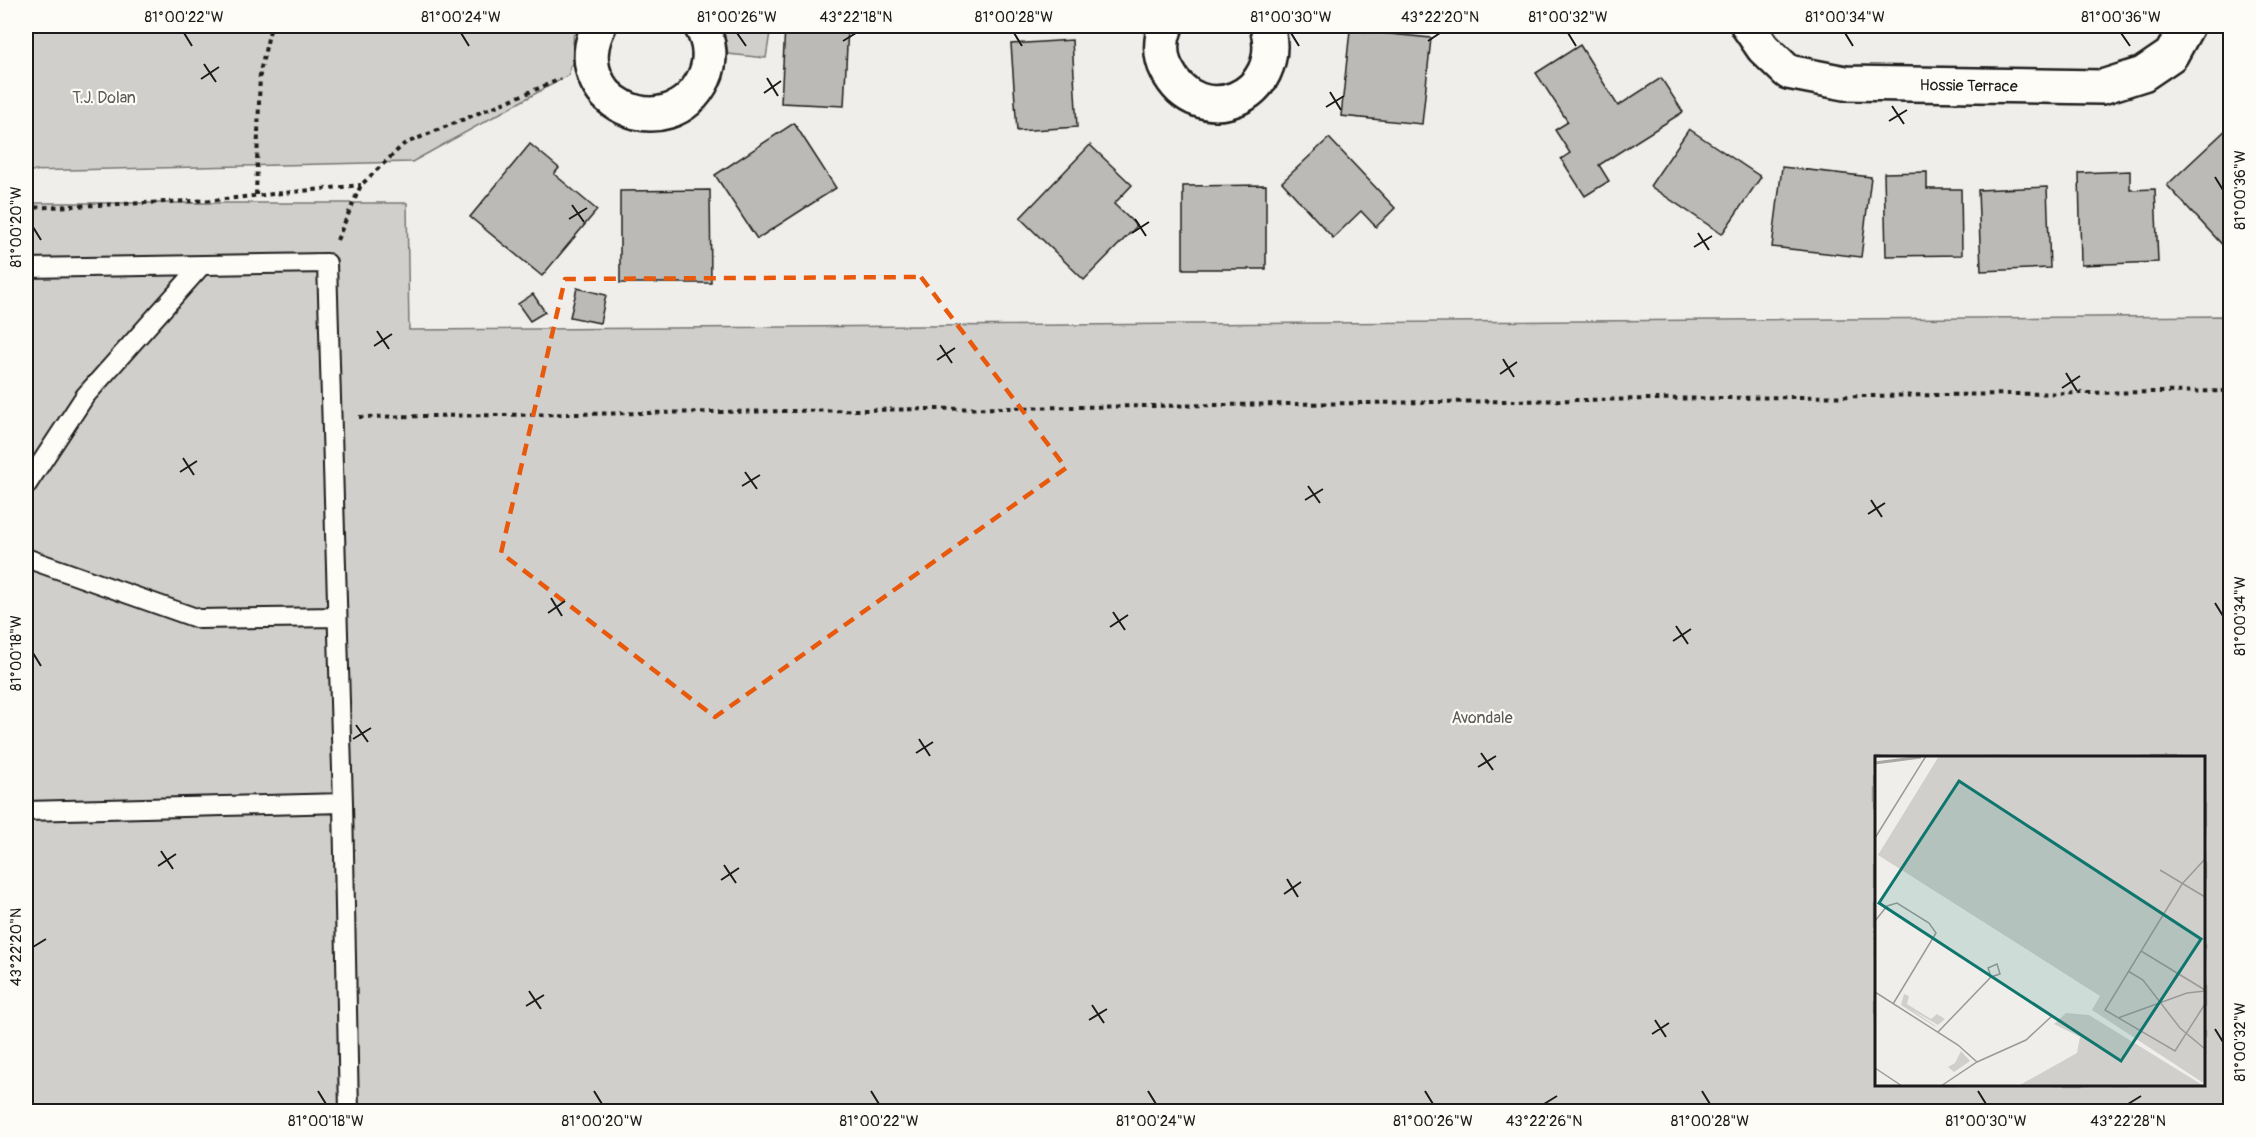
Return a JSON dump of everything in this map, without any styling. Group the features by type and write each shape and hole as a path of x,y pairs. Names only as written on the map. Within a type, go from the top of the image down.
{"street":[{"path":"598,26 591,46 591,66 597,82 606,96 618,106 633,112 650,114 668,111 684,103 698,90 707,72 710,53 706,34 701,26"},
{"path":"1166,26 1161,49 1164,64 1172,81 1184,92 1198,100 1211,103 1230,101 1251,91 1267,69 1271,42 1267,26"},
{"name":"Hossie Terrace","path":"1748,26 1763,48 1788,72 1845,83 2102,87 2143,74 2171,55 2187,26"}],"lane":[{"path":"26,268 327,262 343,803 349,1112"},
{"path":"26,486 85,396 201,266"},
{"path":"26,558 199,620 338,616"},
{"path":"26,811 343,803"}],"path":[{"path":"256,195 260,72 271,26"},
{"path":"327,262 361,185 404,144 591,66"},
{"path":"26,208 215,200 361,185"},
{"path":"331,417 2230,391"},
{"path":"26,1110 102,1112"}],"highlighted area":[{"path":"921,277 1066,468 715,717 501,553 565,279"}],"green space":[{"name":"T.J. Dolan","path":"26,26 574,26 572,65 569,75 412,162 26,171"},
{"path":"723,26 771,26 766,58 728,54"},
{"name":"Avondale","path":"26,203 407,203 409,330 2230,316 2230,1111 26,1111"}],"building":[{"path":"785,26 848,26 844,106 781,103"},
{"path":"1350,30 1431,38 1422,124 1341,116"},
{"path":"1072,40 1077,127 1017,131 1011,44"},
{"path":"1580,45 1618,106 1661,78 1683,112 1599,165 1609,181 1585,196 1561,159 1570,153 1555,130 1568,122 1536,73"},
{"path":"794,123 836,188 757,239 715,175"},
{"path":"2230,126 2230,253 2167,185"},
{"path":"1689,129 1761,177 1722,234 1650,186"},
{"path":"1329,138 1395,208 1376,227 1361,211 1333,238 1282,182"},
{"path":"530,144 559,168 554,174 597,210 542,276 470,217"},
{"path":"1090,145 1132,185 1114,204 1137,226 1084,280 1020,218"},
{"path":"1782,167 1871,177 1861,257 1772,247"},
{"path":"2130,171 2130,190 2155,189 2158,262 2081,265 2079,173"},
{"path":"1927,172 1927,189 1961,189 1962,255 1886,256 1884,173"},
{"path":"1266,185 1266,269 1183,269 1183,186"},
{"path":"2047,187 2050,268 1981,271 1978,190"},
{"path":"710,190 711,283 620,283 620,191"},
{"path":"577,288 606,295 600,323 570,317"},
{"path":"533,294 545,312 530,321 518,304"}]}
